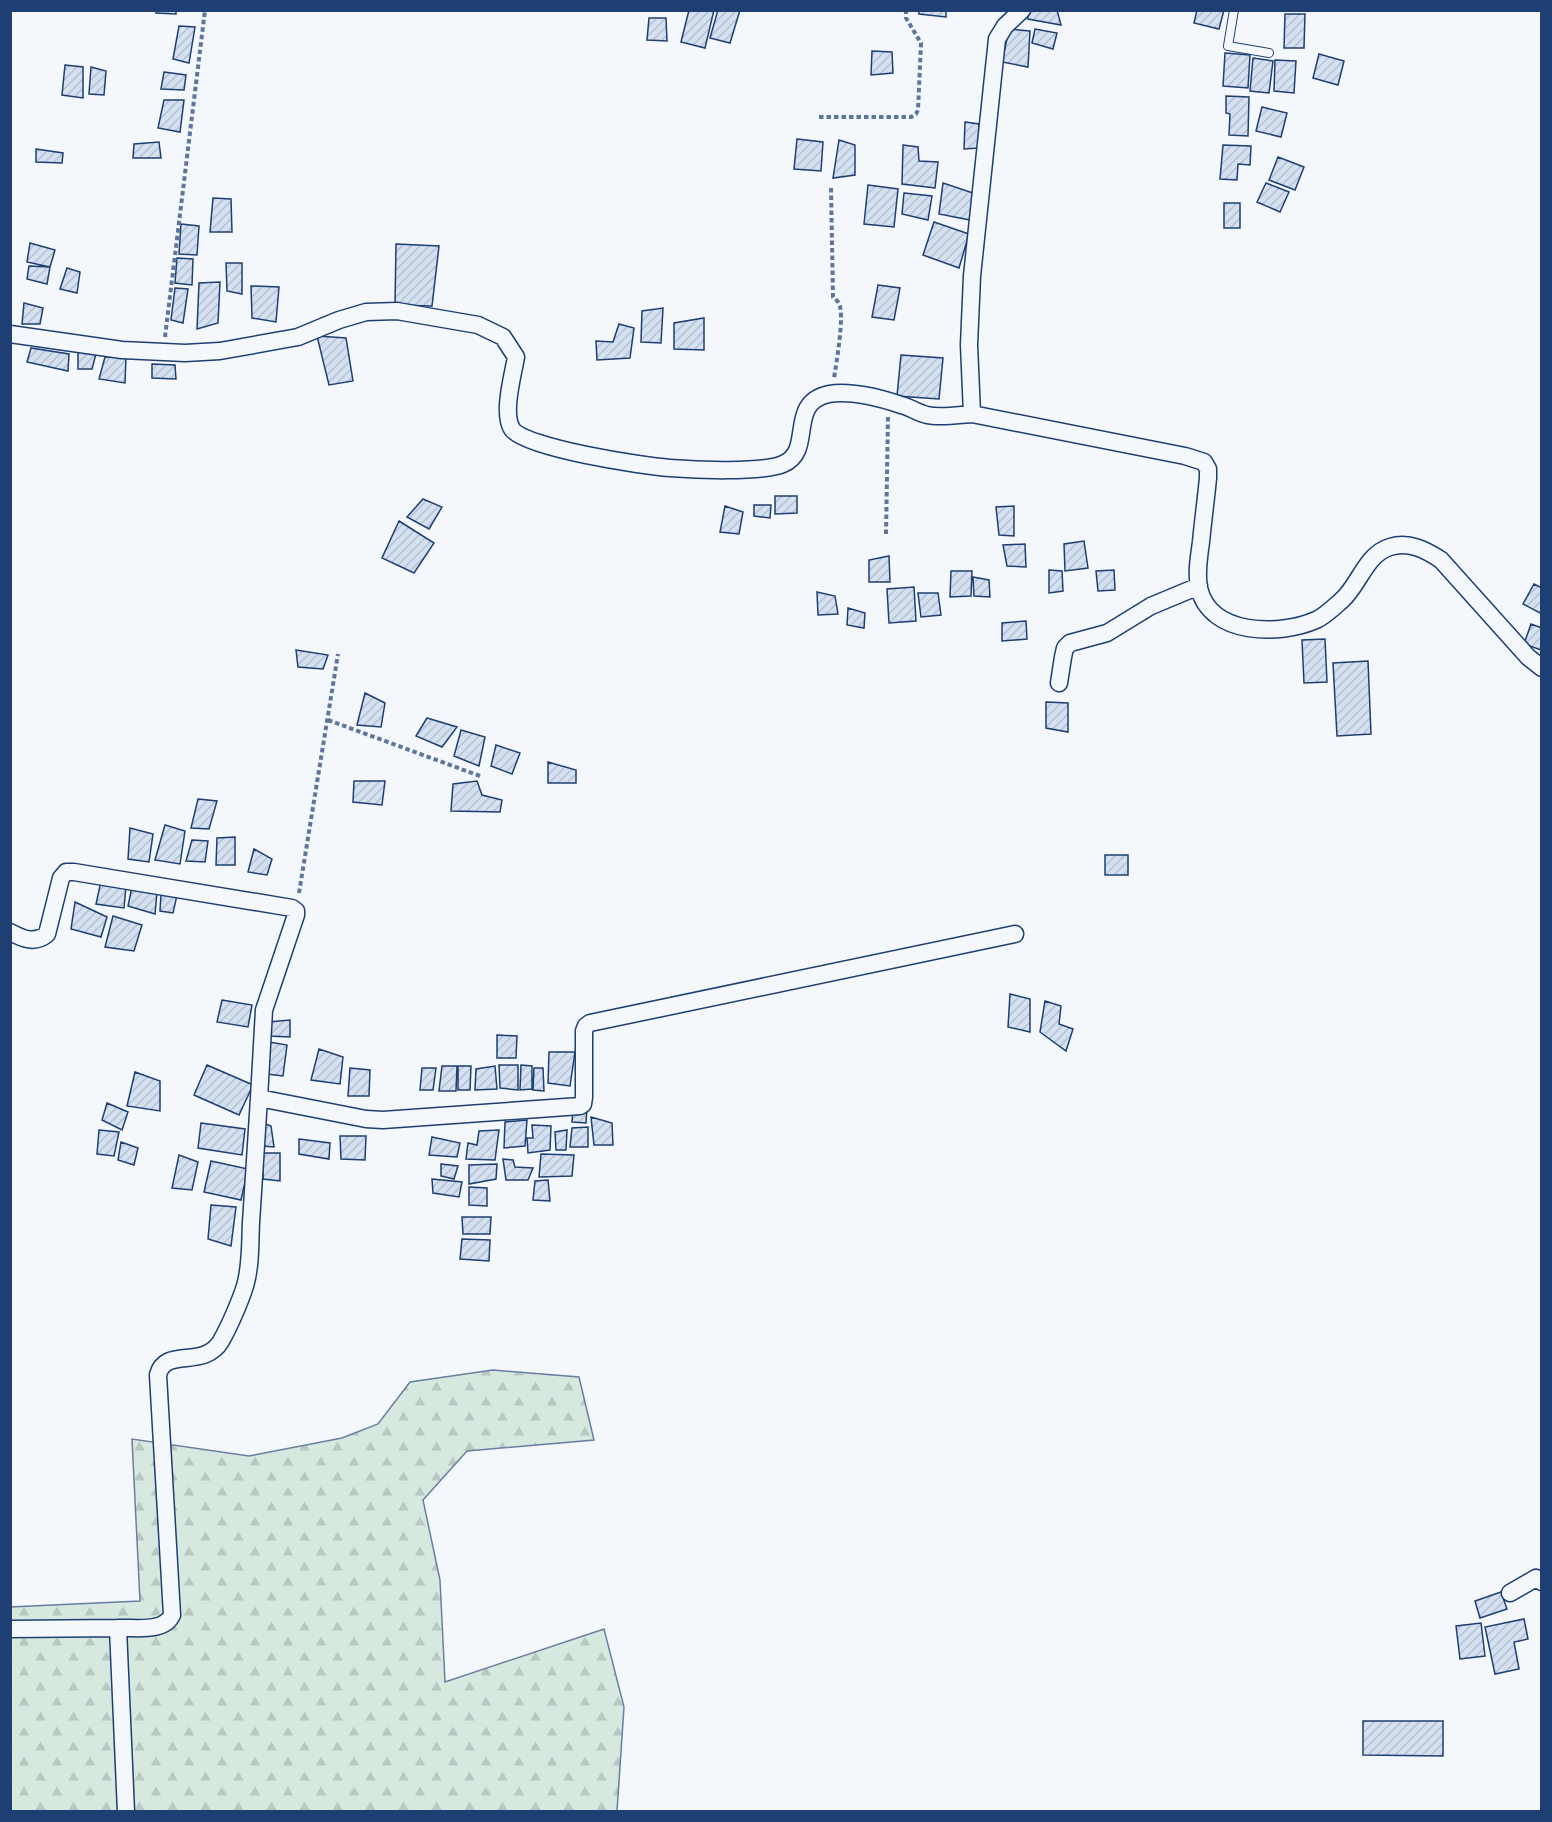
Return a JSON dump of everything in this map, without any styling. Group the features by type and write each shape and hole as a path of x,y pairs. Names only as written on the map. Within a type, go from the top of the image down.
{"street":[{"path":"972,414 969,345 972,276 997,39 1005,26 1022,10"},
{"path":"10,334 122,350 185,353 220,351 298,337 339,320 366,312 397,311 478,325 502,337 516,357 508,417 513,429 526,439 606,459 670,468 757,468 785,464 798,449 803,415 810,404 831,394 857,395 888,401 927,415 972,414 1196,459 1204,462 1208,469 1197,571 1199,586 1203,602 1223,620 1246,628 1274,630 1295,627 1318,619 1344,599 1378,553 1389,547 1415,546 1441,560 1528,657 1542,668"},
{"path":"1059,683 1065,648 1070,643 1107,633 1151,606 1199,586"},
{"path":"10,932 21,938 32,940 41,939 47,934 61,878 66,873 74,872 287,906 296,911 264,1010 249,1259 244,1287 220,1342 212,1351 204,1356 165,1362 158,1376 172,1615 170,1620 162,1626 10,1629"},
{"path":"259,1098 366,1119 383,1120 580,1106 585,1097 584,1031 590,1023 1015,934"},
{"path":"1510,1593 1536,1578 1542,1582"},
{"path":"118,1628 126,1812"}],"lane":[{"path":"1234,10 1228,46 1269,53"}],"path":[{"path":"163,352 205,10"},
{"path":"819,117 911,117 916,114 921,44 906,18 906,10"},
{"path":"831,188 833,297 840,309 838,351 831,394"},
{"path":"886,534 888,401"},
{"path":"296,911 338,654"},
{"path":"328,720 480,776"}],"green space":[{"path":"493,1370 579,1377 594,1440 467,1451 423,1500 440,1580 445,1682 604,1629 624,1707 617,1811 11,1811 10,1607 140,1601 132,1439 249,1456 342,1438 378,1424 410,1382"}],"building":[{"path":"157,10 176,10 176,14 156,13"},
{"path":"689,10 714,10 705,48 681,42"},
{"path":"718,10 740,10 730,43 710,38"},
{"path":"919,10 946,10 946,17 919,14"},
{"path":"1028,10 1057,10 1061,25 1028,19"},
{"path":"1197,10 1224,10 1219,29 1194,23"},
{"path":"1285,14 1305,14 1304,48 1284,48"},
{"path":"649,18 666,18 667,41 647,40"},
{"path":"179,26 195,27 189,63 173,59"},
{"path":"1009,29 1030,31 1028,67 1002,62"},
{"path":"1035,29 1057,33 1053,49 1032,43"},
{"path":"872,51 892,52 893,73 871,75"},
{"path":"1225,53 1250,55 1248,88 1223,86"},
{"path":"1319,54 1344,61 1338,85 1313,78"},
{"path":"1253,58 1273,61 1269,93 1250,91"},
{"path":"1275,60 1296,61 1294,93 1274,91"},
{"path":"65,65 83,67 83,98 62,95"},
{"path":"91,67 106,71 104,95 89,94"},
{"path":"164,72 186,75 184,90 161,89"},
{"path":"1226,96 1249,97 1248,136 1229,135 1230,114 1226,113"},
{"path":"164,100 184,100 180,132 158,128"},
{"path":"1262,107 1287,113 1281,137 1256,131"},
{"path":"965,122 979,124 978,148 964,149"},
{"path":"797,139 823,142 821,171 794,169"},
{"path":"839,140 855,145 855,175 833,178"},
{"path":"159,142 161,158 133,158 134,144"},
{"path":"903,145 918,147 919,161 938,162 935,188 902,184"},
{"path":"1223,145 1251,146 1250,165 1238,164 1237,180 1220,179"},
{"path":"36,149 63,153 62,163 36,162"},
{"path":"1278,157 1304,167 1295,190 1269,180"},
{"path":"943,183 973,193 970,220 939,214"},
{"path":"1266,183 1289,192 1280,212 1257,202"},
{"path":"868,185 898,189 894,227 864,224"},
{"path":"904,193 932,196 928,220 902,214"},
{"path":"213,198 231,199 232,232 210,232"},
{"path":"1224,203 1240,203 1240,228 1224,228"},
{"path":"934,222 969,234 959,268 923,255"},
{"path":"181,224 199,226 197,255 179,254"},
{"path":"30,243 55,250 50,267 27,262"},
{"path":"396,244 439,246 432,306 395,305"},
{"path":"177,258 193,259 192,285 175,283"},
{"path":"226,263 242,263 242,294 227,291"},
{"path":"29,266 50,267 47,284 27,279"},
{"path":"67,268 80,272 77,293 60,289"},
{"path":"220,282 218,323 197,329 199,283"},
{"path":"878,285 900,288 894,320 872,317"},
{"path":"251,286 279,287 276,322 252,318"},
{"path":"175,288 188,289 183,323 171,320"},
{"path":"24,303 43,308 40,324 22,324"},
{"path":"663,308 661,343 641,342 642,311"},
{"path":"704,318 704,350 674,349 674,323"},
{"path":"619,324 634,328 630,358 597,360 596,341 613,342"},
{"path":"317,336 346,338 353,381 329,385"},
{"path":"31,348 69,354 68,371 27,362"},
{"path":"78,349 97,350 92,369 78,369"},
{"path":"901,355 943,358 939,399 897,396"},
{"path":"105,357 126,357 125,383 99,379"},
{"path":"152,364 175,365 176,379 152,378"},
{"path":"775,496 797,496 797,513 775,514"},
{"path":"423,499 442,507 429,529 407,517"},
{"path":"754,505 771,505 770,518 754,516"},
{"path":"725,506 743,512 739,534 720,532"},
{"path":"1014,506 1014,536 999,535 996,507"},
{"path":"399,521 434,543 414,573 382,558"},
{"path":"1084,541 1088,568 1065,571 1064,544"},
{"path":"1025,544 1026,567 1007,566 1003,545"},
{"path":"889,556 890,582 869,582 869,560"},
{"path":"1049,570 1062,571 1063,591 1049,593"},
{"path":"1114,570 1115,590 1098,591 1096,571"},
{"path":"951,571 972,571 971,596 950,597"},
{"path":"973,577 989,580 990,597 974,596"},
{"path":"1534,584 1542,588 1542,614 1523,604"},
{"path":"914,587 916,621 889,623 887,589"},
{"path":"817,592 835,596 838,614 818,615"},
{"path":"918,593 938,593 941,615 921,617"},
{"path":"848,608 865,613 864,628 847,625"},
{"path":"1026,621 1027,639 1002,641 1002,623"},
{"path":"1531,624 1542,628 1541,650 1524,644"},
{"path":"1325,639 1327,682 1304,683 1302,640"},
{"path":"296,650 328,655 323,669 298,667"},
{"path":"1368,661 1371,734 1337,736 1333,663"},
{"path":"365,693 385,703 381,727 357,725"},
{"path":"1046,702 1068,703 1068,732 1046,728"},
{"path":"427,718 457,727 442,747 416,736"},
{"path":"461,730 485,737 479,766 454,756"},
{"path":"496,745 520,753 512,774 491,766"},
{"path":"548,762 576,770 576,783 548,783"},
{"path":"354,781 385,781 382,805 353,802"},
{"path":"477,781 482,795 502,800 500,812 451,811 453,784"},
{"path":"198,799 217,801 209,829 191,828"},
{"path":"165,825 185,831 180,864 155,860"},
{"path":"130,828 153,834 149,862 128,859"},
{"path":"235,837 235,865 216,865 217,838"},
{"path":"192,840 208,841 205,862 186,861"},
{"path":"254,849 272,859 267,875 248,872"},
{"path":"1105,855 1128,855 1128,875 1105,875"},
{"path":"101,881 126,886 124,908 96,904"},
{"path":"132,887 157,892 155,914 128,906"},
{"path":"161,894 177,895 173,913 160,911"},
{"path":"75,902 107,917 101,937 71,929"},
{"path":"113,916 142,925 134,951 105,947"},
{"path":"1010,994 1030,999 1030,1032 1008,1027"},
{"path":"222,1000 252,1005 248,1027 217,1022"},
{"path":"1045,1001 1061,1006 1059,1024 1073,1029 1066,1051 1040,1032"},
{"path":"290,1020 290,1037 269,1036 268,1022"},
{"path":"497,1035 517,1036 516,1058 497,1058"},
{"path":"269,1042 287,1045 283,1076 267,1074"},
{"path":"319,1049 343,1057 340,1084 311,1080"},
{"path":"549,1052 575,1052 570,1086 548,1083"},
{"path":"207,1065 253,1085 239,1115 194,1095"},
{"path":"499,1065 518,1065 518,1090 500,1088"},
{"path":"521,1065 532,1066 532,1089 520,1090"},
{"path":"442,1066 457,1066 456,1091 439,1091"},
{"path":"458,1066 471,1066 470,1090 458,1090"},
{"path":"495,1066 497,1089 475,1090 476,1069"},
{"path":"350,1068 370,1070 369,1096 348,1096"},
{"path":"422,1068 436,1068 433,1090 420,1090"},
{"path":"534,1068 543,1068 544,1091 533,1090"},
{"path":"135,1072 160,1081 160,1111 127,1106"},
{"path":"107,1103 128,1112 122,1130 102,1120"},
{"path":"587,1108 586,1123 572,1122 573,1109"},
{"path":"591,1117 612,1123 613,1145 594,1145"},
{"path":"527,1120 525,1146 504,1148 505,1122"},
{"path":"201,1123 245,1129 242,1155 198,1148"},
{"path":"263,1123 271,1126 274,1147 262,1146"},
{"path":"532,1125 551,1126 550,1150 528,1153 527,1138 533,1138"},
{"path":"588,1127 588,1147 570,1147 572,1128"},
{"path":"99,1130 119,1132 114,1156 97,1154"},
{"path":"499,1130 495,1160 466,1159 468,1143 477,1145 479,1131"},
{"path":"567,1130 566,1150 556,1150 555,1132"},
{"path":"340,1136 366,1136 365,1160 341,1159"},
{"path":"432,1137 460,1143 457,1157 429,1155"},
{"path":"299,1139 330,1143 329,1159 299,1154"},
{"path":"121,1142 138,1148 134,1165 118,1160"},
{"path":"263,1153 280,1153 280,1181 263,1179"},
{"path":"541,1154 574,1155 572,1176 539,1177"},
{"path":"179,1155 198,1162 192,1190 172,1188"},
{"path":"503,1159 513,1160 515,1167 533,1168 528,1180 506,1180"},
{"path":"211,1161 248,1169 241,1200 204,1192"},
{"path":"441,1164 458,1166 454,1179 441,1176"},
{"path":"497,1164 496,1179 469,1184 469,1165"},
{"path":"432,1179 462,1182 459,1197 433,1193"},
{"path":"548,1180 550,1201 533,1200 535,1181"},
{"path":"469,1187 487,1188 487,1206 469,1205"},
{"path":"211,1205 236,1207 231,1246 208,1239"},
{"path":"462,1217 491,1217 490,1234 463,1234"},
{"path":"462,1239 490,1240 489,1261 460,1259"},
{"path":"1501,1592 1507,1609 1480,1618 1475,1601"},
{"path":"1524,1619 1528,1639 1514,1642 1519,1669 1495,1674 1485,1627"},
{"path":"1481,1623 1485,1656 1460,1659 1456,1626"},
{"path":"1363,1721 1443,1721 1443,1756 1363,1755"}]}
